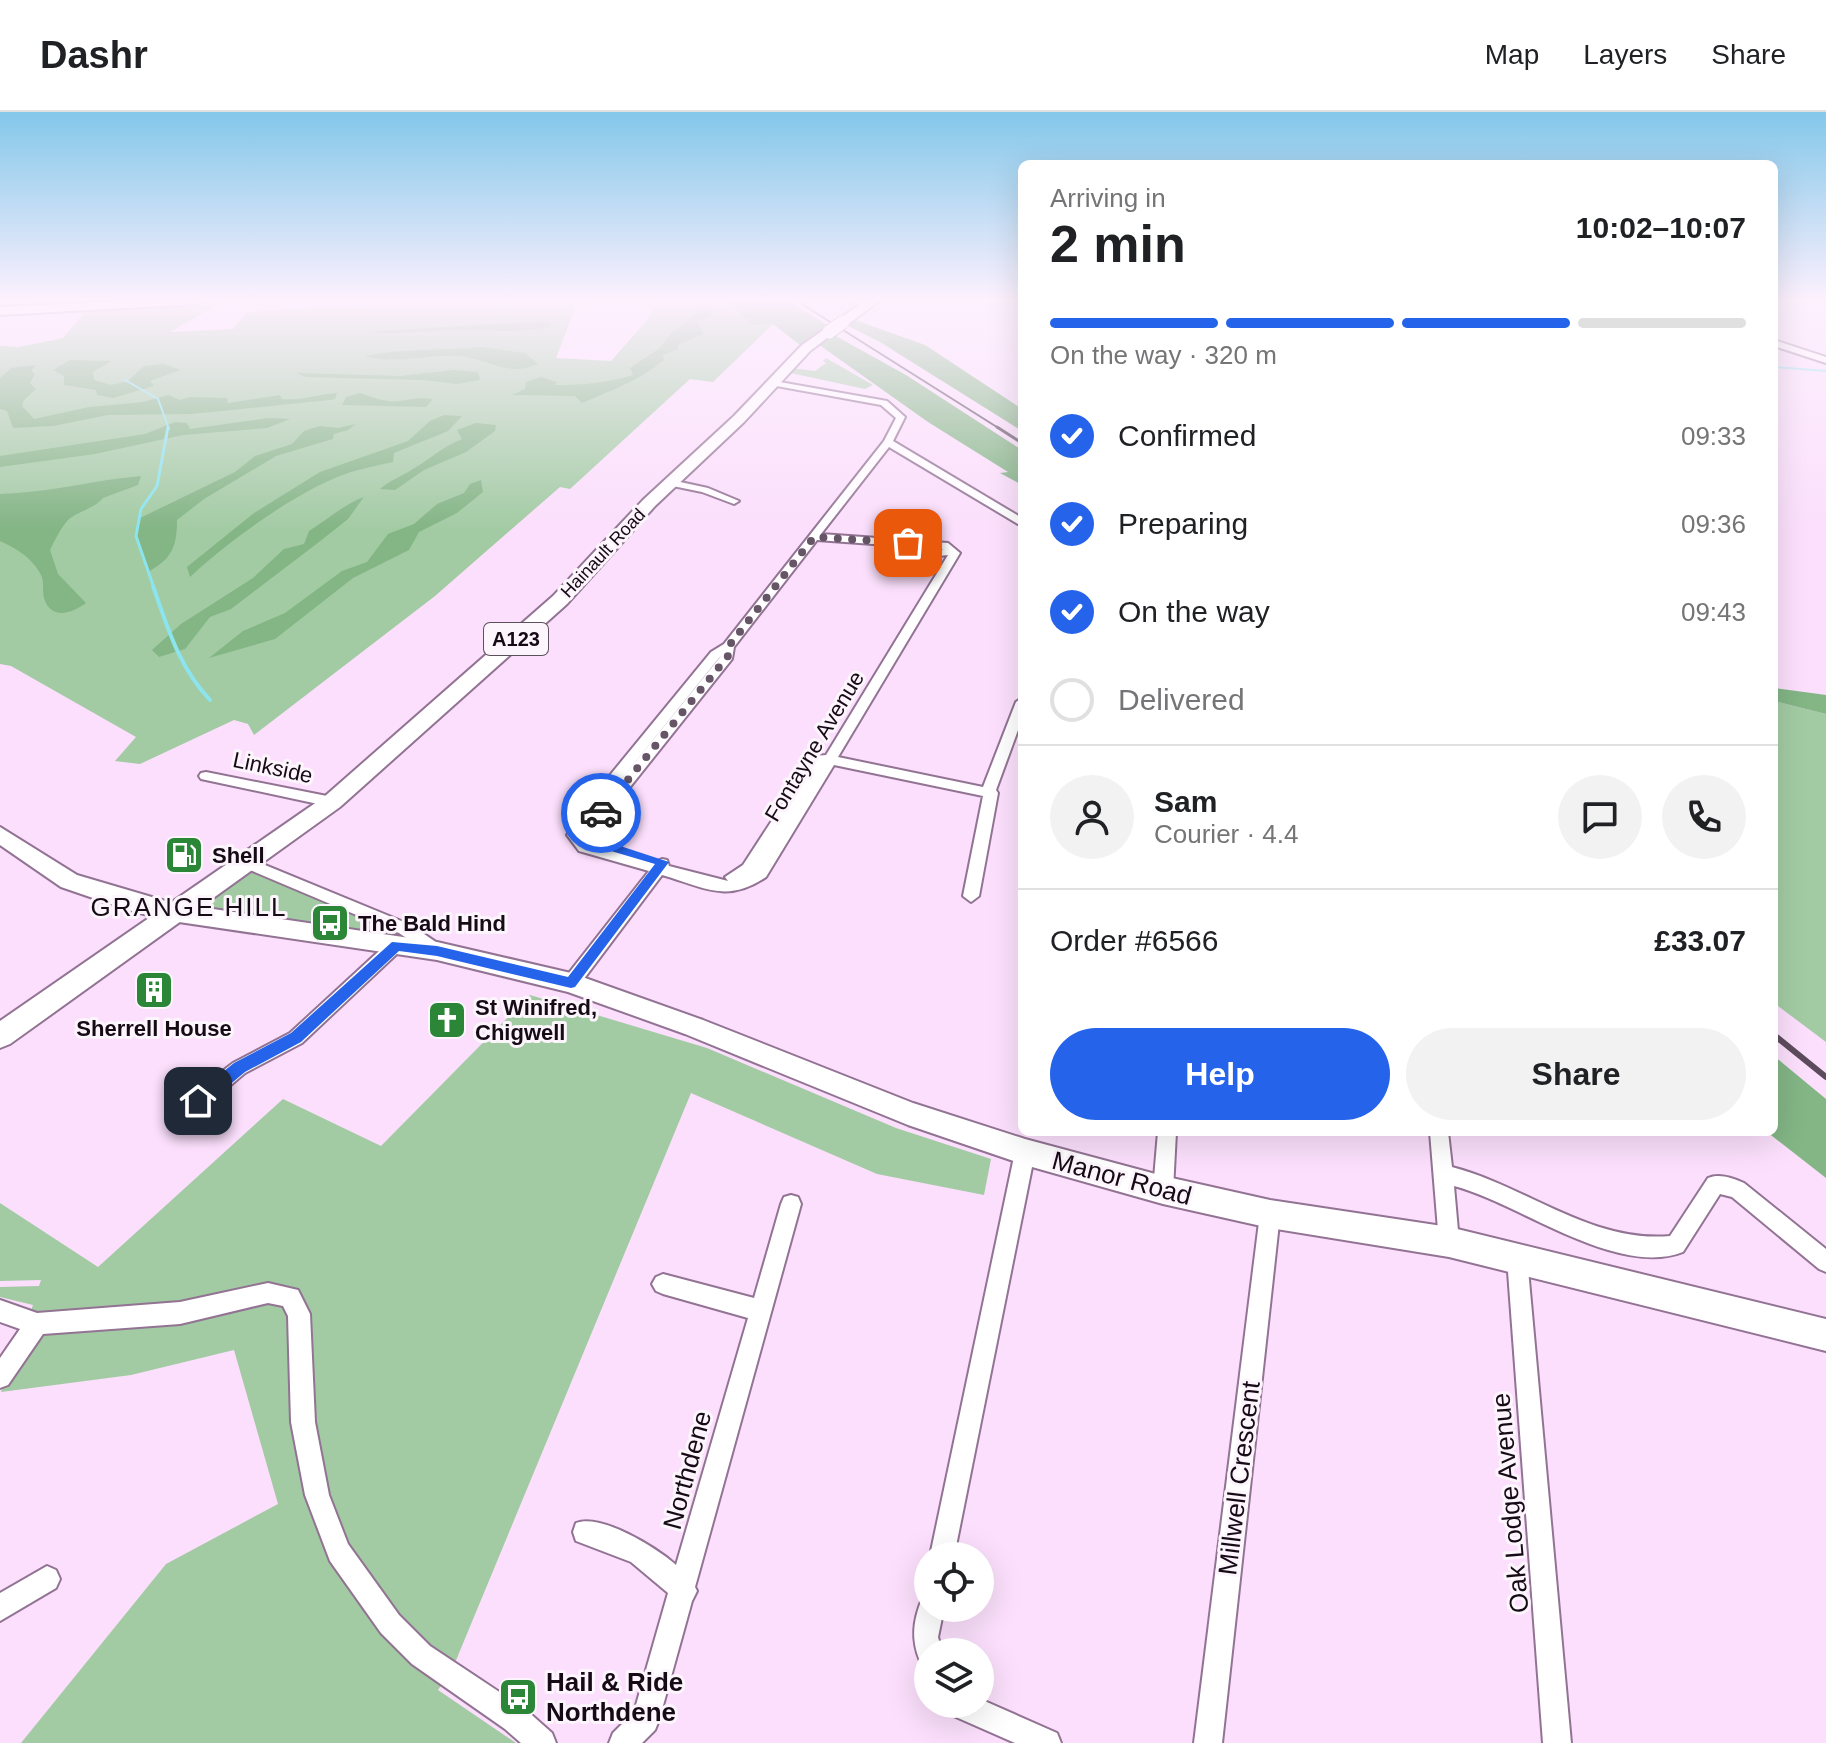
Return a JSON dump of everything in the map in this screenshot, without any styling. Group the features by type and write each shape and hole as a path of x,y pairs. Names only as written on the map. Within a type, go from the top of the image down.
{"main road":[{"name":"Hainault Road","path":"172,912 248,863 332,802 560,600 671,483 779,377"},
{"name":"Manor Road","path":"0,834 69,881 99,892 172,912 437,951 571,983 694,1027 908,1113 1025,1152 1163,1190 1270,1214 1449,1242 1826,1335"},
{"name":"A123","path":"0,1036 172,912"}],"street":[{"path":"571,983 660,865 584,847 574,835 665,725 715,655 728,647 888,442 901,417 884,403 774,383"},
{"path":"888,442 1018,520"},
{"path":"671,483 705,490 734,501"},
{"name":"Fontayne Avenue","path":"660,865 725,887 743,885 761,873 768,852 950,551 939,545 814,537"},
{"path":"971,896 989,792 1018,713"},
{"path":"826,758 989,792"},
{"name":"Linkside","path":"206,776 332,802"},
{"name":"Manor Road","path":"248,863 405,929 437,951"},
{"path":"198,1101 239,1068 296,1038 396,945"},
{"path":"1163,1190 1167,1136"},
{"path":"1439,1136 1449,1242"},
{"path":"945,1542 1025,1152"},
{"path":"1443,1174 1501,1192 1561,1223 1613,1240 1657,1249 1676,1245 1715,1184 1737,1189 1826,1262"},
{"name":"Northdene","path":"623,1743 645,1720 684,1591 759,1310 791,1204"},
{"name":"Millwell Crescent","path":"1208,1743 1270,1214"},
{"name":"Oak Lodge Avenue","path":"1517,1258 1557,1743"},
{"path":"663,1284 759,1310"},
{"path":"0,1311 37,1324 180,1313 268,1293 290,1297 299,1314 303,1422 317,1495 339,1552 390,1624 421,1655 515,1719 542,1743"},
{"path":"0,1377 37,1324"},
{"path":"585,1532 623,1543 635,1550 660,1565 684,1591"},
{"path":"0,1608 47,1579"},
{"path":"991,1718 1047,1743"}],"green space":[{"path":"0,377 718,377 713,382 690,379 570,489 560,487 435,596 254,735 248,724 234,720 140,764 115,761 136,737 11,666 0,664"},
{"path":"33,377 30,383 36,389 22,406 34,419 89,407 143,402 168,395 180,400 190,397 227,398 228,403 280,395 282,399 289,399 337,393 335,399 329,400 192,414 108,415 53,426 13,428 7,411 0,409 0,378"},
{"path":"64,377 94,377 94,380 111,385 132,377 161,377 150,381 154,386 113,398 97,395 96,390 64,385"},
{"path":"310,377 479,377 480,380 457,384"},
{"path":"541,377 557,382 555,385 638,377 582,403 575,396 512,395 525,389 526,382"},
{"path":"810,377 859,377 873,385 865,389"},
{"path":"865,377 909,377 1018,447 1018,483 1000,473 1008,472 928,422"},
{"path":"936,377 974,377 1018,406 1018,428"},
{"path":"360,393 390,401 433,399 426,407 342,405 346,397"},
{"path":"444,415 462,416 448,431 394,453 393,462 331,480 288,503 244,532 190,577 187,567 254,513 320,472 408,441 430,421"},
{"path":"268,418 290,419 267,428 183,435 95,454 0,467 0,456 145,434 175,422 187,423 190,429"},
{"path":"476,423 496,425 495,431 466,452 424,470 395,490 380,489 462,439 457,430"},
{"path":"356,424 334,434 333,439 276,456 204,499 177,520 172,551 148,572 136,536 138,519 235,472 255,456 292,444 304,431 320,426 338,428"},
{"path":"141,476 138,485 103,498 72,517 63,527 50,550 58,574 86,603 68,612 52,610 44,598 42,579 36,567 23,554 0,541 0,494"},
{"path":"481,480 483,492 457,513 419,532 409,550 353,578 275,639 209,658 243,631 285,613 342,571 367,562 388,534 414,524 437,504 464,493 470,484"},
{"path":"364,497 348,519 319,542 231,609 210,617 185,649 159,657 152,650 181,624 253,578 284,549 304,544 309,531"},
{"path":"1778,689 1826,695 1826,714 1778,702"},
{"path":"1778,702 1826,714 1826,1042 1778,1006"},
{"path":"248,868 417,942 207,909 210,896"},
{"path":"530,995 707,1048 896,1128 991,1159 984,1195 877,1174 691,1093 452,1670 438,1690 516,1743 21,1743 166,1564 278,1504 234,1350 131,1375 1,1392 33,1305 0,1297 0,1287 39,1286 41,1280 0,1281 0,1203 98,1267 283,1099 381,1146"},
{"path":"1778,1059 1826,1099 1826,1178 1772,1136 1778,1136"}],"waterway":[{"path":"125,380 158,399 169,429"},
{"path":"154,588 136,536 141,509 157,486 168,427"},
{"path":"153,586 182,661 210,700"}],"railway":[{"path":"918,377 1000,429"},
{"path":"997,427 1018,440"},
{"path":"1778,1038 1826,1077"}],"way so far":[{"path":"601,813 728,656 728,647 814,537 908,543"}],"place":[{"name":"Shell","path":"184,855"},
{"name":"The Bald Hind","path":"330,923"},
{"name":"Sherrell House","path":"154,990"},
{"name":"St Winifred, Chigwell","path":"447,1020"},
{"name":"Hail & Ride Northdene","path":"518,1697"}],"district":[{"name":"GRANGE HILL","path":"189,907"}],"route":[{"path":"198,1101 239,1068 296,1038 396,945 437,951 571,983 590,954 663,862 598,843 591,833 601,813"}]}
